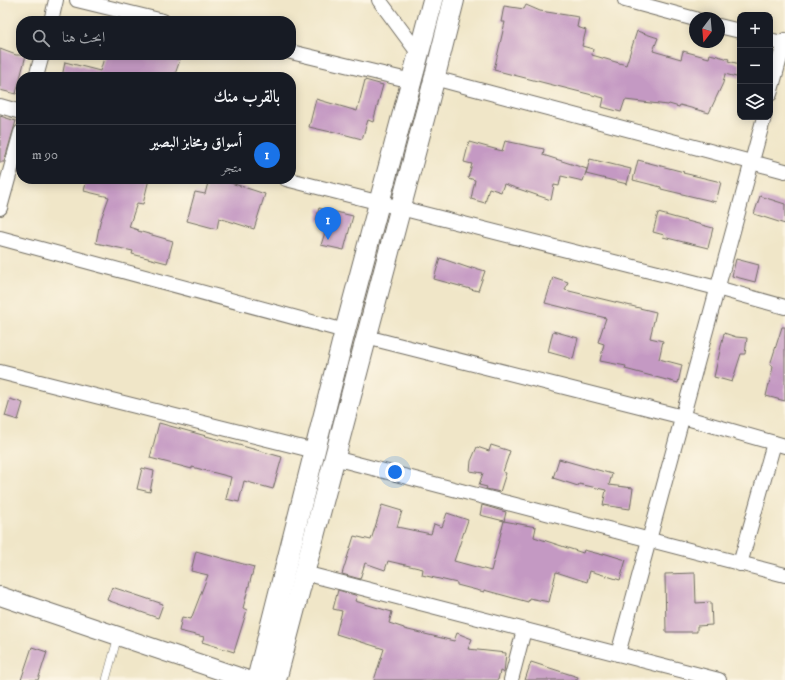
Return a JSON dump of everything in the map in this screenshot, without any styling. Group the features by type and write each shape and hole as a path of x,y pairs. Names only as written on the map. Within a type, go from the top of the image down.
{"main road":[{"path":"257,680 345,330 433,0"},
{"path":"276,680 454,0"}],"street":[{"path":"52,16 56,0"},
{"path":"77,0 143,16"},
{"path":"379,0 419,54"},
{"path":"625,0 689,17"},
{"path":"725,28 737,31"},
{"path":"773,40 785,42 773,84"},
{"path":"296,53 412,82"},
{"path":"37,72 41,60"},
{"path":"434,78 785,172"},
{"path":"0,106 16,111"},
{"path":"618,654 763,120"},
{"path":"0,208 16,150"},
{"path":"296,181 717,288 785,307"},
{"path":"0,238 345,330"},
{"path":"366,337 683,417 780,444 740,564"},
{"path":"0,372 315,451"},
{"path":"334,458 785,575"},
{"path":"304,573 719,680"},
{"path":"0,596 248,680"},
{"path":"511,680 524,630"}],"lane":[{"path":"106,680 118,636"}],"building":[{"path":"526,5 540,11 579,17 577,27 586,30 582,46 593,49 592,55 626,65 637,31 658,38 653,51 681,59 683,51 709,58 710,54 729,59 728,61 737,63 737,77 725,74 723,83 709,113 680,105 679,107 669,104 625,100 621,112 602,107 604,98 494,70 505,22 501,22 504,6 524,9"},
{"path":"0,49 16,55 16,60 25,60 22,72 16,72 16,94 0,90"},
{"path":"103,60 180,60 176,72 63,72 65,62 100,71"},
{"path":"365,80 383,85 373,122 368,120 362,139 309,127 316,99 357,111"},
{"path":"0,116 16,121 4,162 0,162"},
{"path":"505,141 544,149 543,155 587,169 583,181 561,176 559,186 554,185 551,200 504,184 501,192 489,188 485,203 471,199 475,180 468,178 472,164 464,162 469,142 502,151"},
{"path":"590,159 631,169 627,184 586,174"},
{"path":"638,160 721,182 716,202 661,189 661,187 633,180"},
{"path":"86,184 148,184 143,204 137,203 129,227 173,241 167,263 132,254 133,251 96,243 100,222 109,197 84,191"},
{"path":"208,184 234,184 265,194 254,229 219,218 217,229 187,221 195,192 205,194"},
{"path":"760,196 785,204 785,224 754,214"},
{"path":"319,208 353,216 344,250 321,245 328,223 316,221"},
{"path":"658,213 713,228 708,248 663,237 664,235 653,232"},
{"path":"440,258 472,269 472,267 485,271 478,291 434,279"},
{"path":"736,259 759,265 755,282 732,276"},
{"path":"553,277 568,282 565,290 656,312 650,338 663,341 659,359 682,365 678,383 625,369 626,366 600,361 604,344 598,342 606,318 545,303"},
{"path":"782,327 785,327 785,401 766,396 773,367 770,365"},
{"path":"553,331 578,338 573,359 548,352"},
{"path":"724,333 736,337 747,338 745,354 741,354 732,382 714,377"},
{"path":"10,399 23,403 18,420 5,416"},
{"path":"159,423 282,457 273,489 244,481 239,502 226,499 231,477 150,458"},
{"path":"491,445 510,451 503,472 506,473 500,492 486,489 487,487 479,485 483,473 470,471 471,461 477,447 489,451"},
{"path":"559,459 612,474 609,485 633,488 630,509 603,505 606,490 579,484 578,486 553,478"},
{"path":"142,468 154,471 150,492 137,489"},
{"path":"382,505 402,511 397,527 431,534 434,524 442,527 447,513 468,520 454,561 491,571 504,521 536,527 534,537 583,553 584,550 603,555 603,553 626,560 620,580 590,571 587,582 556,572 549,602 529,598 528,602 484,590 484,592 457,585 457,583 422,575 423,569 388,561 385,570 365,563 360,579 342,574 354,536 371,540"},
{"path":"482,505 506,512 504,521 480,515"},
{"path":"196,551 254,567 243,608 247,610 234,652 202,642 204,637 179,631 182,617 191,619 208,575 191,571"},
{"path":"695,573 696,603 711,602 712,625 697,626 697,632 666,632 665,574"},
{"path":"112,587 163,604 158,618 107,600"},
{"path":"338,590 357,596 355,601 392,612 389,623 404,629 454,641 457,633 472,639 468,649 506,653 504,673 500,671 498,680 374,680 384,649 336,634 342,611 333,609"},
{"path":"32,647 47,652 38,680 21,680"},
{"path":"531,662 578,677 577,680 525,680"}],"place":[{"name":"أسواق ومخابز البصير","path":"328,240"}]}
